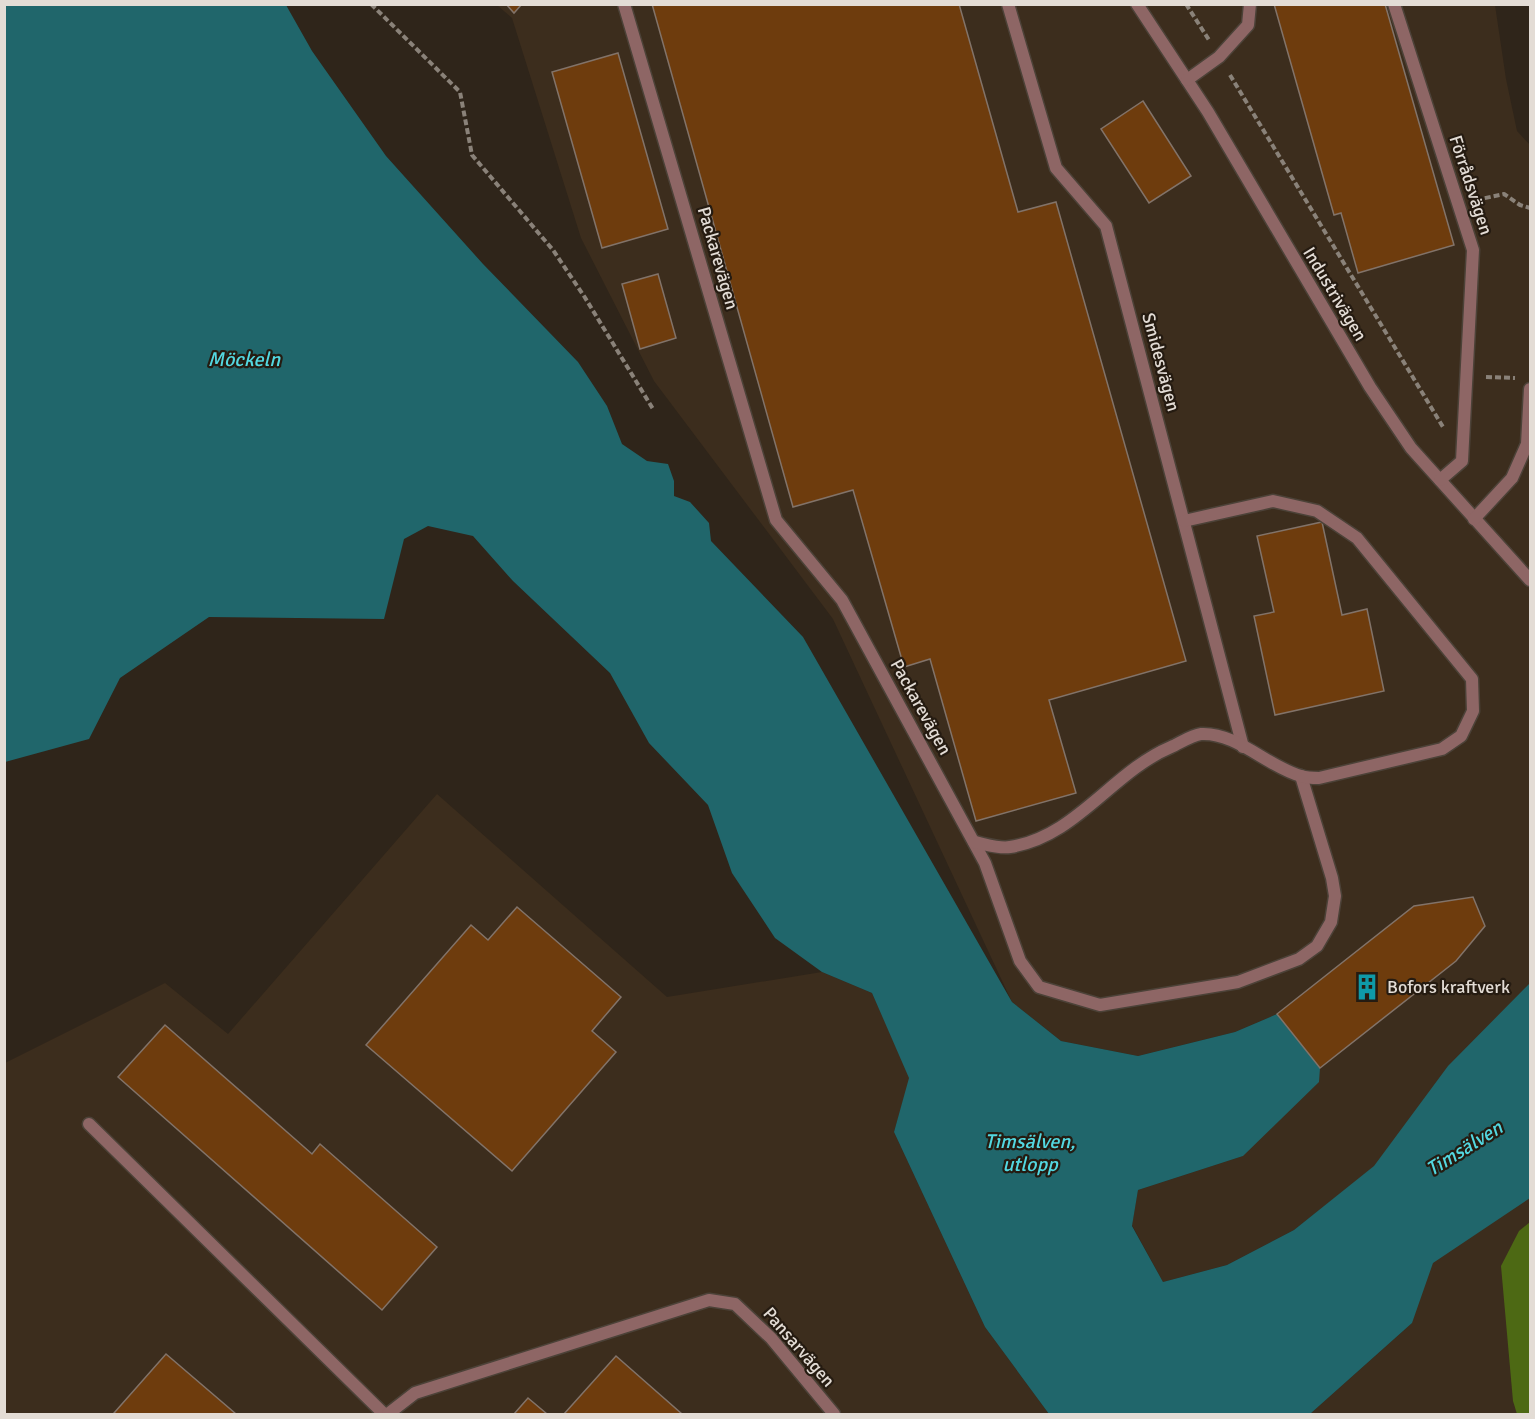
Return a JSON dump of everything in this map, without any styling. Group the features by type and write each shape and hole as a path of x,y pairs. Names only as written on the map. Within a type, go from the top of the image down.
{"lane":[{"name":"Packarevägen","path":"624,4 776,520 842,600 986,863 1020,961 1039,987 1100,1005 1238,982 1299,959 1317,946 1331,922 1335,896 1332,878 1301,776"},
{"name":"Smidesvägen","path":"1008,4 1056,168 1106,226 1243,747"},
{"name":"Industrivägen","path":"1137,4 1187,80 1370,387 1411,448 1530,580"},
{"path":"1187,80 1219,57 1248,25 1250,4"},
{"name":"Förrådsvägen","path":"1394,4 1473,250 1462,461 1440,480"},
{"path":"1474,519 1512,478 1527,444 1530,389"},
{"path":"974,842 1008,848 1038,840 1068,824 1132,770 1156,753 1200,734 1230,739 1301,776 1319,778 1442,748 1461,736 1473,711 1472,679 1357,538 1317,511 1273,501 1184,521"},
{"path":"89,1124 386,1414"},
{"name":"Pansarvägen","path":"386,1414 415,1393 709,1300 735,1304 771,1338 834,1414"}],"path":[{"path":"370,4 460,92 472,155 554,250 653,408"},
{"path":"1186,4 1445,431"},
{"path":"1459,205 1504,194 1520,205 1530,208"}],"shaded area":[{"path":"497,5 1495,5 1506,79 1517,131 1530,145 1530,1414 1310,1414 1412,1323 1375,1166 1294,1230 1227,1265 1163,1282 1132,1225 1138,1190 1243,1156 1277,1014 1235,1032 1138,1056 1061,1041 1012,1002 833,619 654,381 581,238 512,18"},
{"path":"437,794 667,997 822,972 872,993 910,1078 894,1132 985,1327 1049,1414 5,1414 5,1063 165,983 228,1034"}],"green space":[{"path":"1530,1222 1530,1414 1517,1414 1513,1401 1501,1266 1519,1231"}],"water":[{"path":"5,5 286,5 312,51 386,156 483,264 578,362 607,406 622,444 647,461 668,464 674,481 674,496 690,502 709,523 711,541 803,637 1012,1002 1061,1041 1138,1056 1235,1032 1277,1014 1320,1068 1319,1082 1243,1156 1138,1190 1132,1226 1163,1282 1227,1265 1294,1230 1374,1166 1448,1066 1530,983 1530,1198 1433,1263 1412,1323 1310,1414 1049,1414 985,1327 894,1132 909,1078 872,993 822,972 775,938 732,873 708,805 649,743 610,673 513,581 473,536 428,526 404,539 384,619 209,617 120,678 89,739 5,762"}],"building":[{"path":"506,4 522,4 514,13"},
{"path":"652,4 959,4 1018,212 1056,202 1186,661 1049,700 1076,793 976,821 930,659 904,667 853,490 793,507"},
{"path":"1274,4 1385,4 1454,245 1358,273 1341,213 1334,215"},
{"path":"618,53 668,229 602,248 552,72"},
{"path":"1143,101 1191,176 1149,203 1101,129"},
{"path":"658,274 676,338 640,349 622,284"},
{"path":"1322,522 1342,615 1367,609 1384,691 1275,715 1254,616 1274,612 1257,536"},
{"name":"Bofors kraftverk","path":"1473,897 1485,926 1456,961 1320,1068 1277,1014 1414,906"},
{"path":"517,907 621,997 592,1031 616,1052 512,1171 366,1045 471,925 488,940"},
{"path":"165,1025 312,1154 320,1144 437,1247 382,1310 118,1077"},
{"path":"166,1354 236,1414 114,1413"},
{"path":"616,1356 682,1414 564,1414"},
{"path":"528,1398 547,1414 514,1414"}],"place":[{"name":"Bofors kraftverk","path":"1367,987"}],"water label":[{"name":"Möckeln","path":"244,359"},
{"name":"Timsälven","path":"1464,1148"},
{"name":"Timsälven, utlopp","path":"1030,1152"}]}
